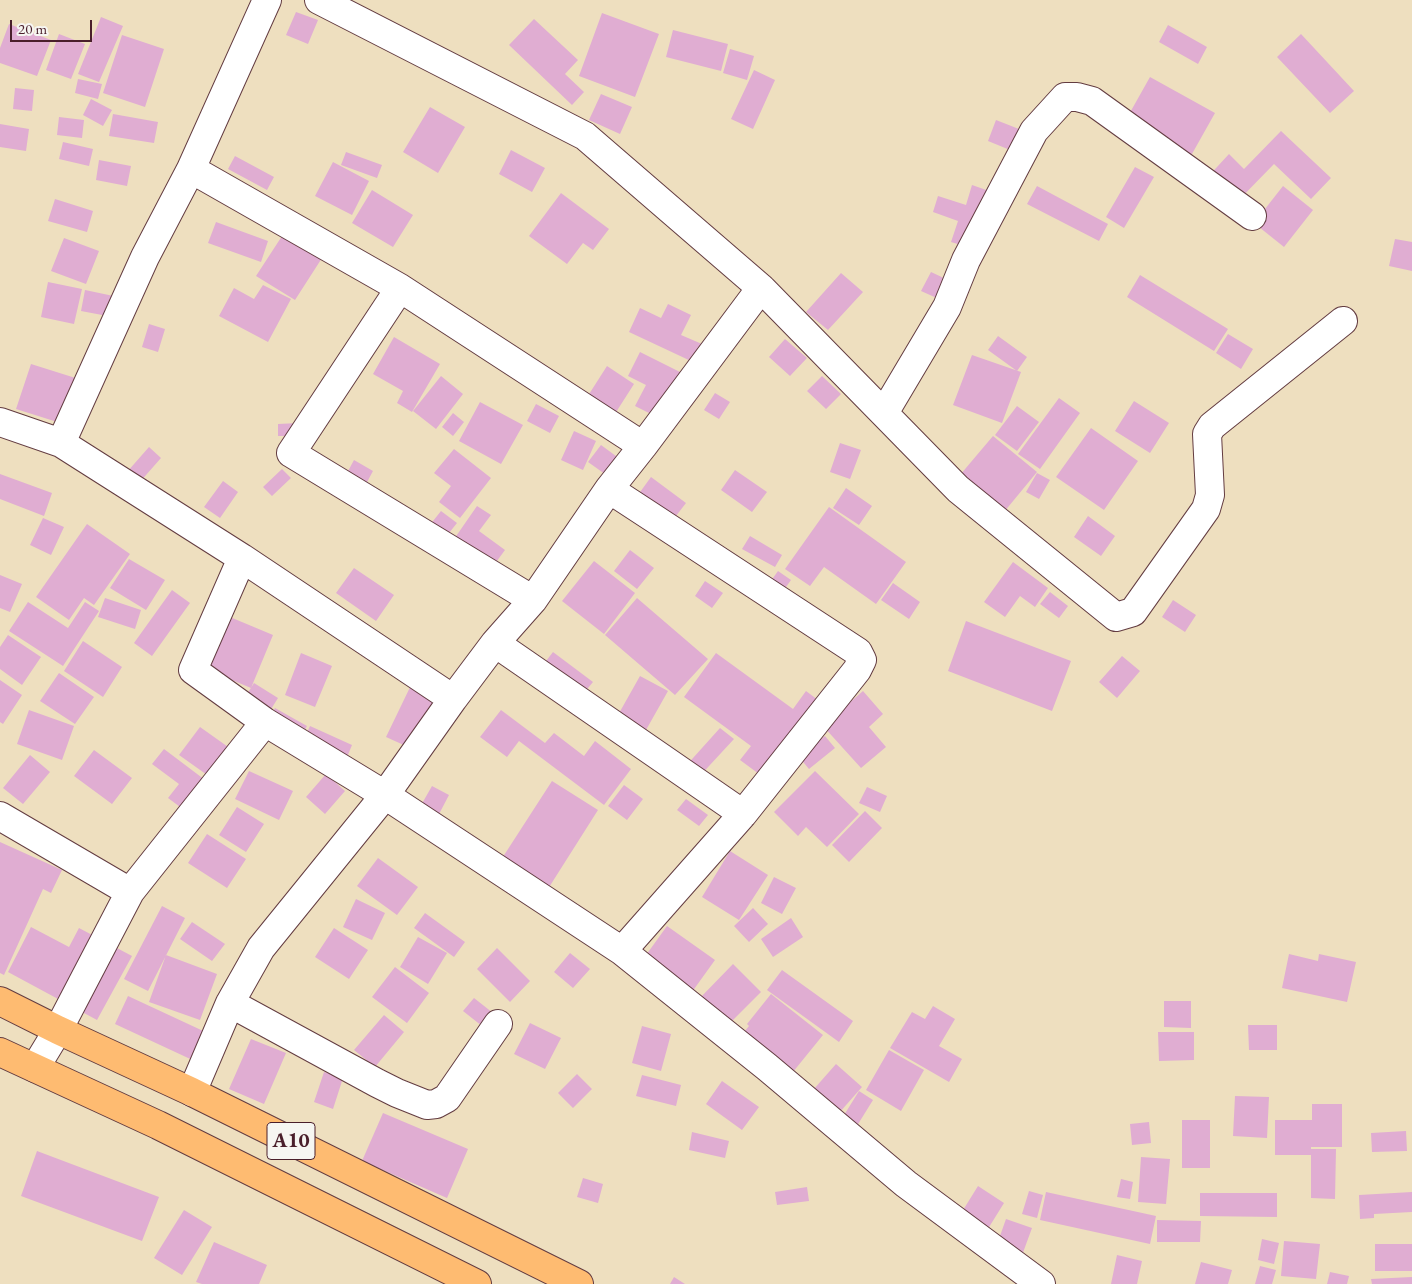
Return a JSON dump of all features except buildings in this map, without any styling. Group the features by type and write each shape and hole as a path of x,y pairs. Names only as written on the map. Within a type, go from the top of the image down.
{"highway":[{"name":"A10","path":"0,1001 192,1092 579,1284"},
{"name":"A10","path":"0,1052 158,1125 477,1284"}],"street":[{"path":"61,443 145,257 192,169 267,0"},
{"path":"320,0 585,136 761,288 958,489 1116,617 1133,612 1206,509 1210,495 1206,434 1212,426 1342,321"},
{"path":"884,413 947,307 966,260 1034,131 1065,97 1077,97 1092,102 1252,216"},
{"path":"192,169 400,288 643,446"},
{"path":"400,288 291,453 533,600"},
{"path":"192,1092 230,1003 261,948 384,795 495,643 533,600 609,488 643,446 761,288"},
{"path":"0,422 61,443 242,558 453,699"},
{"path":"609,488 858,652 862,660 857,670 742,814 622,951"},
{"path":"242,558 193,670 265,722 384,795 622,951 767,1068 906,1184 1041,1284"},
{"path":"495,643 742,814"},
{"path":"34,1068 58,1030 130,892 265,722"},
{"path":"0,816 130,892"},
{"path":"230,1003 384,1086 427,1105 436,1104 447,1098 498,1024"}]}
